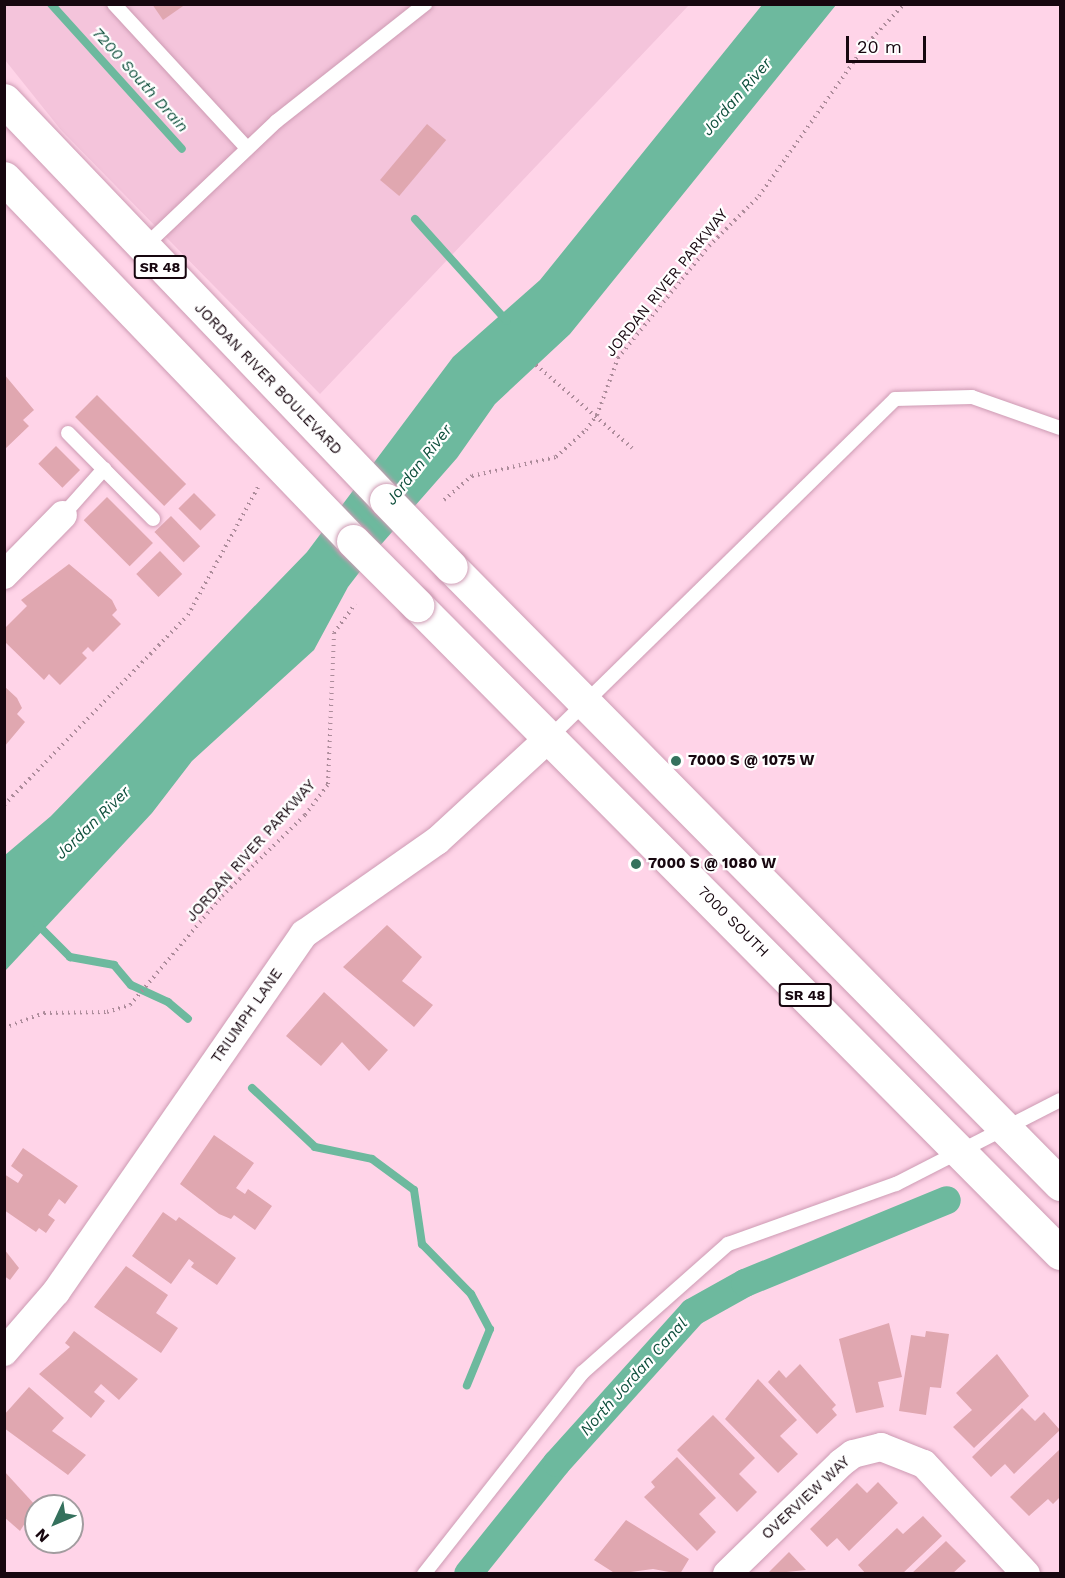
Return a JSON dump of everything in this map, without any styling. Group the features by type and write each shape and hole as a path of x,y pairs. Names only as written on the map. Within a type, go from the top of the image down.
{"main road":[{"name":"JORDAN RIVER BOULEVARD","path":"4,100 142,249 584,704"},
{"name":"SR 48","path":"4,178 271,479"},
{"name":"7000 SOUTH","path":"271,479 353,541 1060,1253"},
{"name":"SR 48","path":"584,704 1060,1184"}],"street":[{"path":"7,565 63,515"},
{"name":"TRIUMPH LANE","path":"4,1352 56,1292 304,934 437,841 549,738"},
{"name":"OVERVIEW WAY","path":"727,1574 841,1463 853,1454 881,1447 924,1464 1026,1574"}],"lane":[{"path":"114,4 247,148"},
{"path":"142,249 247,148 425,4"},
{"path":"549,738 895,399 972,397 1060,428"},
{"path":"68,433 153,519"},
{"path":"63,515 104,469"},
{"path":"424,1574 582,1373 728,1244 896,1184 961,1153 1060,1100"}],"path":[{"name":"JORDAN RIVER PARKWAY","path":"444,500 472,476 556,457 597,415 618,358 709,246 759,196 864,47 904,4"},
{"path":"536,365 597,415 632,448"},
{"path":"4,805 188,615 271,479"},
{"name":"JORDAN RIVER PARKWAY","path":"4,1028 44,1013 107,1012 130,1005 151,984 222,896 328,784 334,633 355,604"}],"shaded area":[{"path":"5,5 689,5 320,394 61,130 5,60"}],"water":[{"name":"Jordan River","path":"762,5 836,5 570,334 495,404 457,458 378,548 348,587 314,650 192,761 152,813 5,971 5,855 51,816 307,552 453,357 540,280"}],"building":[{"path":"152,4 186,4 163,20"},
{"path":"427,124 446,140 399,196 380,180"},
{"path":"4,374 34,410 23,420 29,426 4,450"},
{"path":"97,395 186,484 164,506 75,417"},
{"path":"56,446 80,470 62,488 38,464"},
{"path":"194,493 216,515 200,530 178,509"},
{"path":"107,497 153,543 130,566 84,520"},
{"path":"171,516 200,546 184,562 154,532"},
{"path":"160,551 182,574 158,597 136,574"},
{"path":"69,564 112,600 117,610 112,615 121,624 93,652 88,647 82,653 87,658 60,685 49,674 44,680 4,641 4,629 27,606 21,600"},
{"path":"4,686 17,698 22,708 17,714 25,722 4,747"},
{"path":"387,925 422,957 402,981 433,1005 414,1027 343,967"},
{"path":"324,992 388,1050 369,1071 342,1042 321,1066 286,1036"},
{"path":"214,1135 254,1163 236,1188 245,1194 248,1189 272,1206 255,1230 234,1215 231,1219 219,1214 180,1184"},
{"path":"23,1148 78,1186 65,1204 59,1199 48,1215 55,1220 46,1233 39,1228 36,1232 4,1210 4,1174 18,1183 23,1175 11,1166"},
{"path":"163,1212 176,1221 179,1217 236,1258 217,1285 191,1267 194,1263 189,1259 171,1284 132,1256"},
{"path":"4,1249 19,1268 10,1280 4,1276"},
{"path":"126,1266 168,1295 156,1313 178,1328 161,1353 94,1307"},
{"path":"889,1323 902,1377 878,1382 884,1407 856,1413 839,1339"},
{"path":"74,1331 138,1379 119,1400 101,1384 94,1392 105,1401 91,1418 39,1374 70,1347 65,1343"},
{"path":"926,1331 949,1334 941,1388 930,1387 926,1415 899,1411 911,1335 925,1337"},
{"path":"997,1354 1029,1396 974,1448 953,1427 972,1410 956,1393"},
{"path":"800,1364 836,1405 832,1409 837,1415 817,1434 768,1382 779,1370 786,1378"},
{"path":"758,1379 797,1420 780,1436 798,1454 778,1473 725,1419"},
{"path":"29,1387 64,1418 52,1431 86,1455 68,1475 4,1428 4,1415"},
{"path":"1022,1408 1035,1421 1044,1412 1060,1430 1014,1474 1005,1464 991,1477 972,1457"},
{"path":"713,1415 755,1458 739,1474 757,1492 737,1512 677,1450"},
{"path":"1060,1449 1060,1497 1053,1504 1048,1499 1029,1516 1010,1497"},
{"path":"677,1457 716,1498 699,1514 716,1532 697,1551 644,1497 655,1487 651,1482"},
{"path":"4,1471 25,1494 24,1525 20,1531 4,1517"},
{"path":"878,1482 898,1503 849,1551 837,1538 827,1547 810,1529 857,1483 867,1493"},
{"path":"923,1516 942,1536 902,1574 866,1574 858,1565 897,1528 903,1534"},
{"path":"626,1520 689,1559 680,1574 653,1569 616,1574 594,1560"},
{"path":"946,1541 966,1561 952,1574 911,1574"},
{"path":"789,1552 806,1570 767,1574"}],"waterway":[{"name":"7200 South Drain","path":"51,4 182,149"},
{"name":"7200 South Drain","path":"415,219 507,321"},
{"path":"37,924 70,957 114,965 131,985 168,1002 188,1019"},
{"path":"252,1088 315,1147 372,1159 414,1190 422,1244 471,1294 490,1329 467,1385"},
{"name":"North Jordan Canal","path":"468,1574 557,1463 693,1312 745,1283 947,1200"}],"place":[{"name":"7000 S @ 1075 W","path":"676,761"},
{"name":"7000 S @ 1080 W","path":"636,864"}]}
